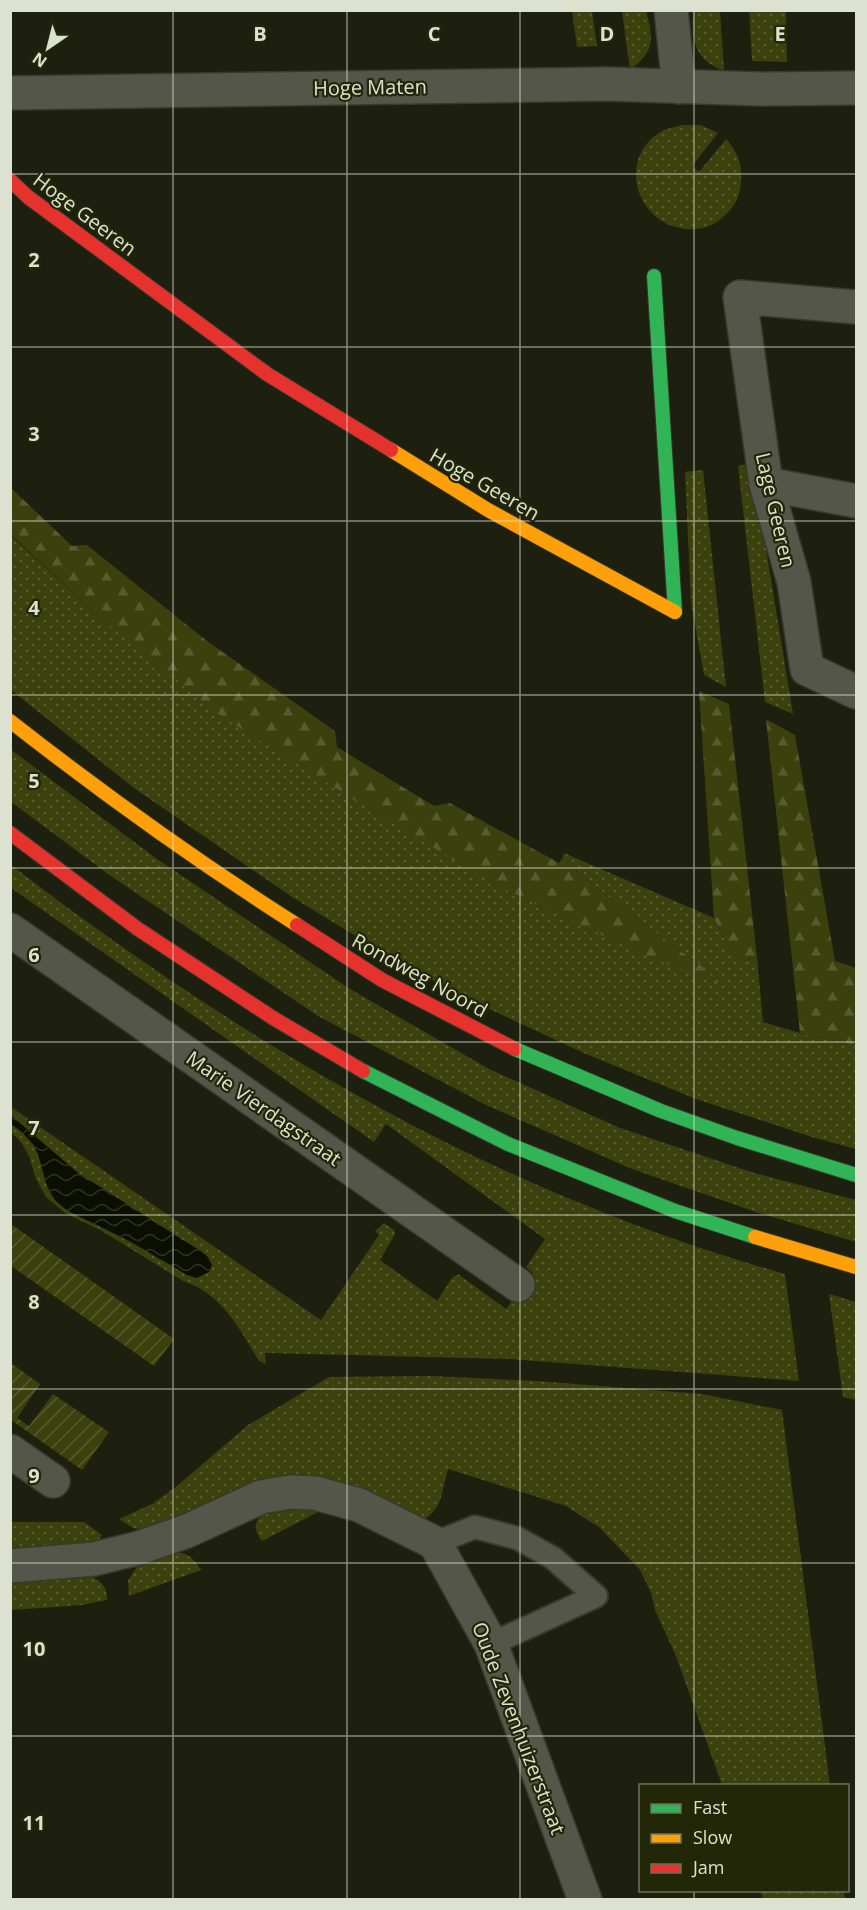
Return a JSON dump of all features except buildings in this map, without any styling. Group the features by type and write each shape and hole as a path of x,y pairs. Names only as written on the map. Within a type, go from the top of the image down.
{"main road":[{"name":"Hoge Geeren","path":"10,180 28,197 267,374 488,510 675,612 654,276"},
{"name":"Rondweg Noord","path":"10,721 52,754 240,889 393,985 520,1052 650,1106 737,1138 856,1175"},
{"path":"10,833 138,929 273,1018 370,1075 508,1144 675,1211 735,1232 856,1267"}],"street":[{"path":"671,10 679,87"},
{"name":"Hoge Maten","path":"10,93 607,84 730,88 856,88"},
{"name":"Lage Geeren","path":"856,307 740,297 766,484 794,582 807,669 856,692"},
{"path":"766,484 856,501"},
{"name":"Marie Vierdagstraat","path":"10,930 518,1286"},
{"path":"10,1451 53,1481"},
{"path":"10,1566 94,1559 139,1548 188,1531 261,1497 290,1492 315,1493 359,1504 435,1543"},
{"name":"Oude Zevenhuizerstraat","path":"435,1543 490,1644 585,1899"}],"lane":[{"path":"435,1543 475,1527 517,1538 553,1558 596,1596 490,1644"}],"green space":[{"path":"572,11 592,11 597,46 577,47"},
{"path":"622,11 646,11 650,29 648,50 630,70"},
{"path":"693,11 720,11 724,71 706,61 696,47"},
{"path":"749,11 786,11 787,62 752,61"},
{"path":"682,125 701,125 718,133 692,166 699,172 726,139 735,151 740,165 740,186 736,202 717,222 702,228 686,229 668,224 654,215 644,202 637,187 636,171 640,155 649,141 664,130"},
{"path":"752,463 793,714 765,702 738,466"},
{"path":"703,470 726,687 704,675 691,602 685,472"},
{"path":"11,488 72,546 87,545 207,641 335,731 337,747 434,806 450,803 559,863 562,859 622,908 707,970 718,985 636,951 494,884 220,715 105,622 11,535"},
{"path":"10,535 105,622 717,985 707,970 622,908 562,859 564,853 714,918 731,951 742,961 757,958 763,1022 856,1045 856,1149 696,1099 586,1054 470,1000 398,962 292,897 134,788 11,690"},
{"path":"699,691 729,704 757,958 742,961 731,951 714,918"},
{"path":"766,719 795,735 835,961 856,968 856,1045 800,1033"},
{"path":"10,749 157,859 350,989 489,1069 620,1128 751,1172 856,1200 856,1242 756,1212 632,1169 486,1105 318,1016 108,874 11,802"},
{"path":"11,865 100,931 191,994 284,1053 378,1107 476,1157 576,1201 679,1241 785,1274 799,1381 509,1359 265,1353 266,1364 259,1361 228,1313 208,1294 102,1231 65,1213 46,1197 36,1179 29,1156 21,1142 11,1132 11,1124 27,1137 36,1149 47,1185 57,1202 72,1213 162,1261 115,1196 78,1173 11,1115 11,1107 321,1320 379,1235 375,1231 384,1223 394,1230 395,1234 380,1260 437,1301 452,1278 458,1274 506,1309 533,1273 526,1267 545,1239 386,1124 374,1142 11,888"},
{"path":"11,1224 174,1339 154,1366 11,1266"},
{"path":"829,1294 856,1302 856,1400 843,1397"},
{"path":"11,1363 40,1384 17,1418 29,1426 53,1394 109,1432 82,1470 11,1420"},
{"path":"431,1376 537,1381 702,1394 782,1410 830,1784 722,1784 676,1656 640,1570 600,1528 566,1506 448,1469 438,1504 423,1520 237,1493 143,1530 133,1528 119,1519 152,1504 177,1486 248,1425 329,1377"},
{"path":"279,1506 322,1510 262,1541 256,1523 262,1515"},
{"path":"10,1522 84,1522 102,1535 98,1541 87,1543 11,1549"},
{"path":"174,1552 190,1557 201,1570 129,1596 128,1580 137,1567"},
{"path":"85,1575 94,1578 104,1586 107,1600 82,1605 11,1610 11,1582"},
{"path":"760,1892 844,1892 845,1899 763,1899"}],"water":[{"path":"10,1115 78,1173 207,1256 212,1265 209,1272 197,1278 187,1275 132,1242 68,1211 55,1200 47,1185 33,1144 11,1124"}],"traffic: fast":[{"path":"654,276 675,612"},
{"path":"515,1049 661,1111 737,1138 856,1175"},
{"path":"363,1071 508,1144 675,1211 755,1237"}],"traffic: slow":[{"path":"391,450 488,510 675,612"},
{"path":"10,721 151,826 223,877 297,925"},
{"path":"755,1237 856,1267"}],"traffic: jam":[{"path":"10,180 28,197 267,374 391,450"},
{"path":"10,833 138,929 273,1018 363,1071"},
{"path":"297,925 382,980 515,1049"}]}
